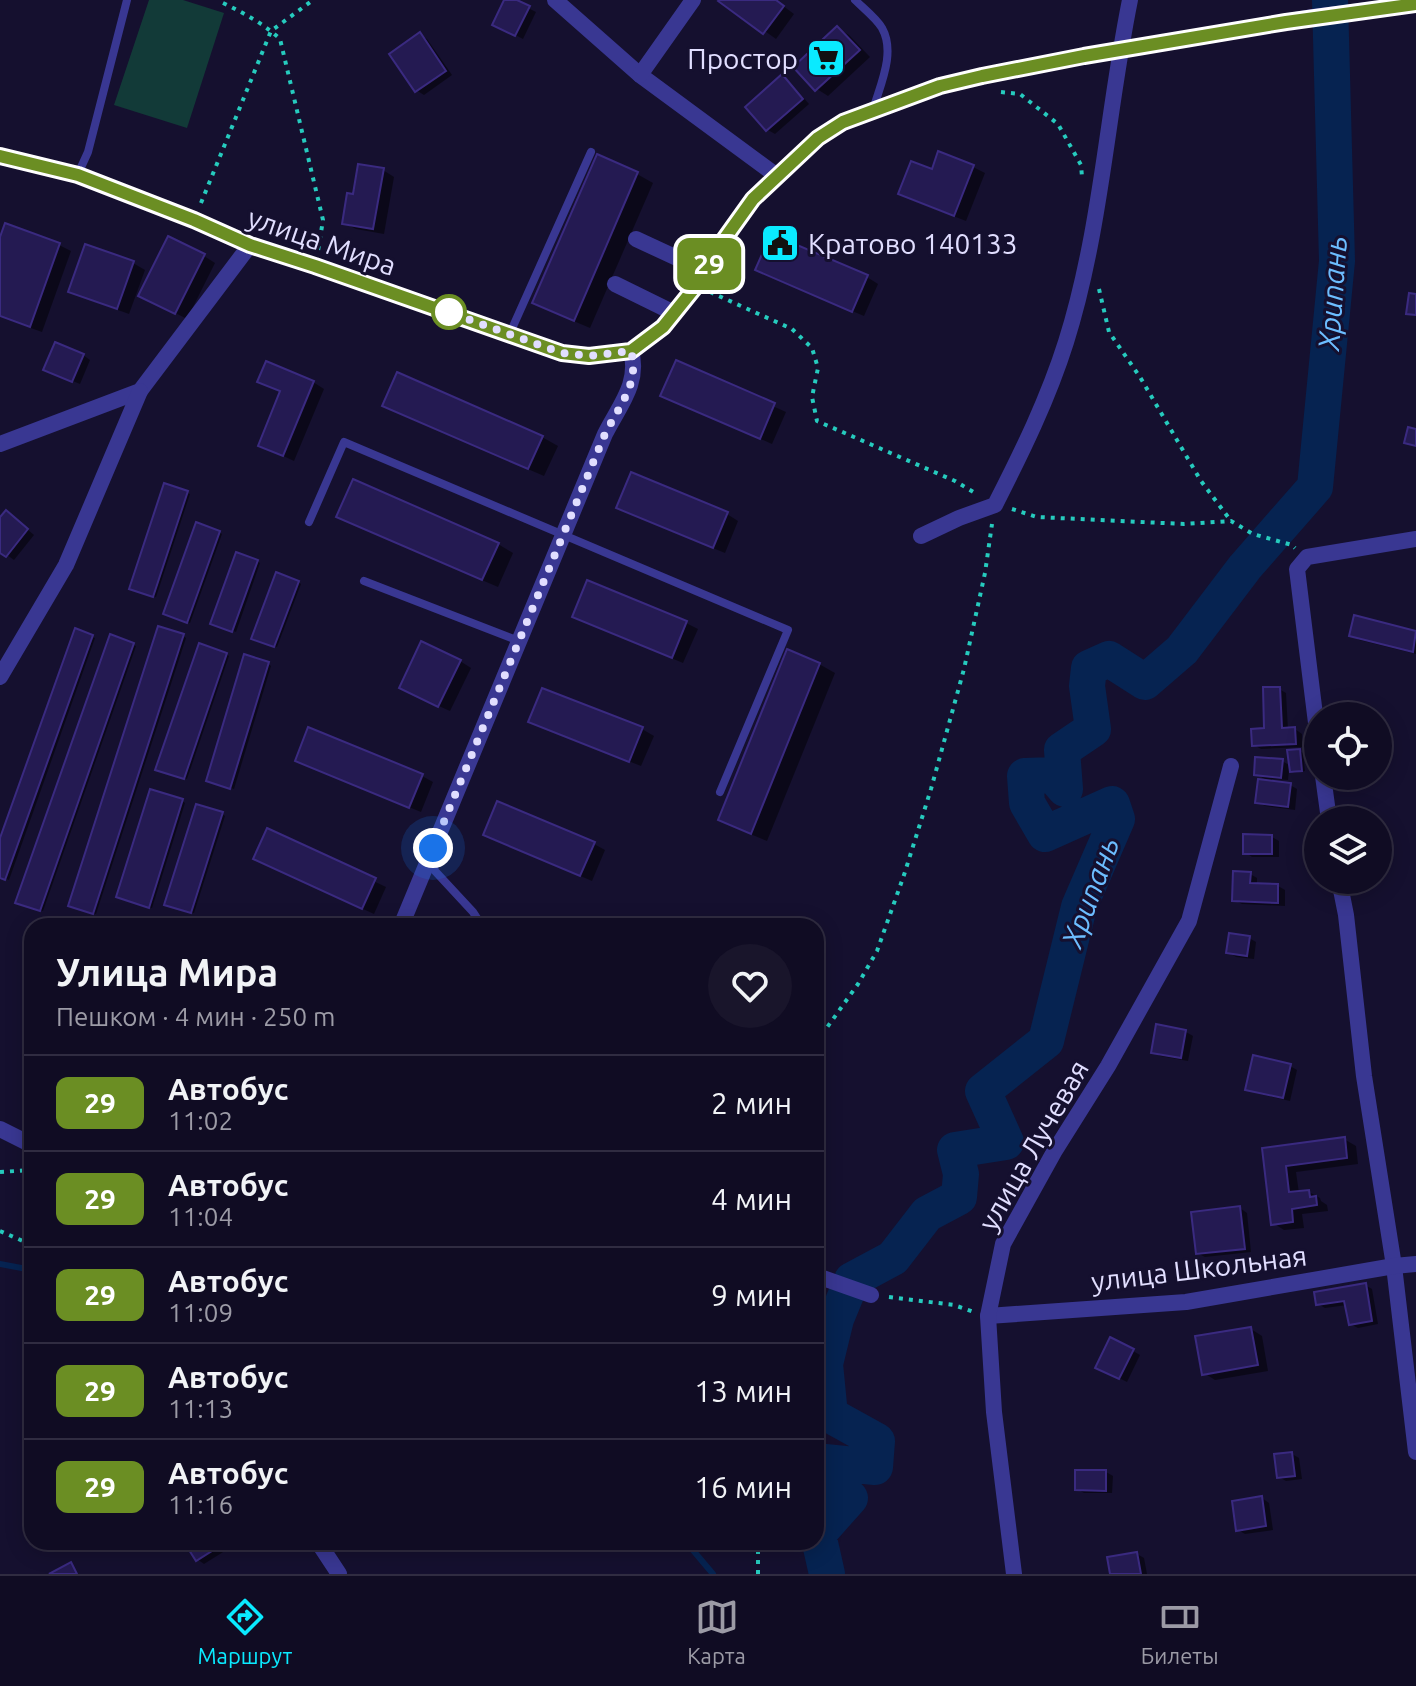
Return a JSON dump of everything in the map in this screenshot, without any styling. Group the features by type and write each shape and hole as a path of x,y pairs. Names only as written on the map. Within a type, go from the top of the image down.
{"street":[{"path":"640,75 693,0"},
{"path":"921,536 995,505 1031,434 1066,342 1089,249 1130,0"},
{"path":"561,2 640,75 777,176"},
{"path":"404,918 605,434 628,394 635,366 631,351 663,327 701,279 753,199 818,138 843,122 940,86 1120,50 1313,17 1416,4"},
{"name":"улица Мира","path":"0,156 78,175 250,245 562,353 589,356 631,351"},
{"path":"636,239 701,279"},
{"path":"0,677 66,565 140,391 250,245"},
{"path":"615,284 674,313"},
{"path":"0,444 140,391"},
{"path":"1313,702 1297,569 1307,557 1416,539"},
{"name":"улица Лучевая","path":"1014,1574 994,1412 988,1316 1003,1244 1189,921 1231,766"},
{"path":"1342,894 1364,1076 1394,1266 1416,1452"},
{"path":"0,1129 24,1141"},
{"name":"улица Школьная","path":"988,1316 1186,1302 1416,1264"},
{"path":"824,1278 871,1295"},
{"path":"323,1550 339,1574"}],"lane":[{"path":"78,175 88,152 127,0"},
{"path":"855,0 882,28 888,47 873,111"},
{"path":"510,333 591,152"},
{"path":"309,522 344,442 788,630 720,792"},
{"path":"364,581 519,641"},
{"path":"432,851 435,871 477,918"}],"path":[{"path":"194,220 271,31 313,0"},
{"path":"223,3 247,15 280,39 323,220 315,266"},
{"path":"701,279 792,329 812,348 818,368 812,397 817,421 955,481 995,505 1037,517 1184,524 1231,521 1253,534 1292,545 1307,557"},
{"path":"824,1032 877,951 904,875 964,669 985,573 995,505"},
{"path":"0,1172 24,1170"},
{"path":"0,1231 24,1242"},
{"path":"871,1295 954,1305 988,1316"},
{"path":"758,1550 758,1574"}],"green space":[{"path":"149,0 183,0 224,13 187,128 114,105"}],"building":[{"path":"504,0 517,0 530,6 515,36 492,25"},
{"path":"719,0 776,0 784,6 763,34"},
{"name":"Простор","path":"837,26 860,50 815,91 793,67"},
{"path":"420,32 446,71 415,92 389,54"},
{"path":"782,74 803,99 766,131 745,107"},
{"path":"938,151 974,165 954,216 898,194 911,161 932,169"},
{"path":"597,154 638,172 574,321 532,303"},
{"path":"358,164 384,168 373,229 342,224 347,193 353,194"},
{"path":"5,223 60,243 30,327 0,316 0,237"},
{"path":"771,234 868,275 852,312 755,270"},
{"path":"168,236 205,254 175,314 138,296"},
{"path":"85,244 134,261 117,309 68,292"},
{"path":"1409,293 1416,294 1416,315 1406,314"},
{"path":"55,342 84,354 72,382 43,370"},
{"path":"676,360 775,403 760,439 660,396"},
{"path":"266,361 314,381 283,456 258,446 280,391 257,382"},
{"path":"397,372 543,436 528,469 382,406"},
{"path":"1408,427 1416,429 1416,446 1404,443"},
{"path":"631,472 728,512 713,548 616,508"},
{"path":"353,479 499,543 482,580 336,517"},
{"path":"164,483 188,491 153,597 129,589"},
{"path":"6,510 28,529 6,557 0,553 0,517"},
{"path":"196,522 220,531 187,623 163,614"},
{"path":"236,552 258,560 232,632 210,624"},
{"path":"276,572 299,581 274,647 251,639"},
{"path":"587,580 687,621 672,658 572,617"},
{"path":"1354,615 1416,631 1413,652 1349,636"},
{"path":"158,626 184,634 93,914 68,906"},
{"path":"75,628 93,635 5,880 0,878 0,838"},
{"path":"110,634 134,643 40,911 15,903"},
{"path":"421,641 461,660 438,707 399,688"},
{"path":"199,643 227,653 184,779 155,770"},
{"path":"787,649 820,663 751,834 718,820"},
{"path":"244,654 269,662 230,789 206,781"},
{"path":"1263,687 1280,687 1282,728 1295,727 1296,744 1252,746 1251,729 1264,728"},
{"path":"542,688 643,727 629,762 528,722"},
{"path":"308,727 423,774 409,808 295,761"},
{"path":"1300,749 1302,771 1290,772 1287,750"},
{"path":"1255,757 1283,759 1281,778 1254,775"},
{"path":"1258,779 1291,783 1288,807 1255,803"},
{"path":"150,789 183,799 149,908 116,897"},
{"path":"497,801 595,842 580,876 483,835"},
{"path":"196,804 223,812 191,913 164,905"},
{"path":"267,828 376,878 362,909 253,859"},
{"path":"1243,834 1272,835 1272,854 1243,854"},
{"path":"1233,871 1251,872 1250,883 1278,884 1278,903 1232,901"},
{"path":"1229,933 1250,936 1247,956 1226,953"},
{"path":"1156,1024 1186,1030 1181,1058 1151,1053"},
{"path":"1253,1055 1291,1064 1283,1098 1245,1090"},
{"path":"1345,1137 1347,1158 1286,1166 1289,1192 1309,1190 1310,1197 1316,1196 1317,1205 1292,1209 1293,1222 1271,1225 1262,1148"},
{"path":"1240,1206 1245,1249 1196,1254 1191,1212"},
{"path":"1366,1283 1372,1321 1349,1325 1344,1301 1316,1305 1314,1292"},
{"path":"1251,1327 1258,1365 1202,1375 1195,1336"},
{"path":"1110,1337 1134,1349 1119,1379 1095,1368"},
{"path":"1292,1452 1295,1476 1277,1478 1274,1454"},
{"path":"1075,1470 1106,1470 1106,1491 1075,1490"},
{"path":"1262,1496 1266,1526 1236,1531 1232,1501"},
{"path":"189,1550 213,1550 196,1561"},
{"path":"1137,1552 1141,1574 1110,1574 1107,1557"},
{"path":"71,1562 77,1574 49,1574"}],"waterway":[{"name":"Хрипань","path":"824,1465 825,1462 875,1467 877,1441 830,1415 825,1364 836,1319 852,1280 893,1258 927,1214 959,1197 961,1174 955,1150 1006,1142 983,1091 1046,1041 1079,907 1117,819 1112,804 1045,834 1027,803 1025,776 1053,775 1065,789 1062,750 1093,729 1087,686 1089,668 1109,659 1145,682 1182,650 1245,567 1315,487 1337,261 1330,0"},
{"path":"0,1264 24,1268"},
{"name":"Хрипань","path":"824,1481 850,1498 824,1527"},
{"path":"693,1550 713,1574"},
{"name":"Хрипань","path":"822,1550 827,1574"}],"bus line":[{"name":"29","path":"0,156 78,175 250,245 562,353 589,356 631,351 663,327 696,286 753,199 818,138 843,122 940,86 982,76 1313,17 1416,4"}],"place":[{"name":"Простор","path":"826,58"},
{"name":"Кратово 140133","path":"780,243"}],"route":[{"path":"433,848 605,434 628,394 635,366 631,351 589,356 562,353 445,311 449,312"}]}
